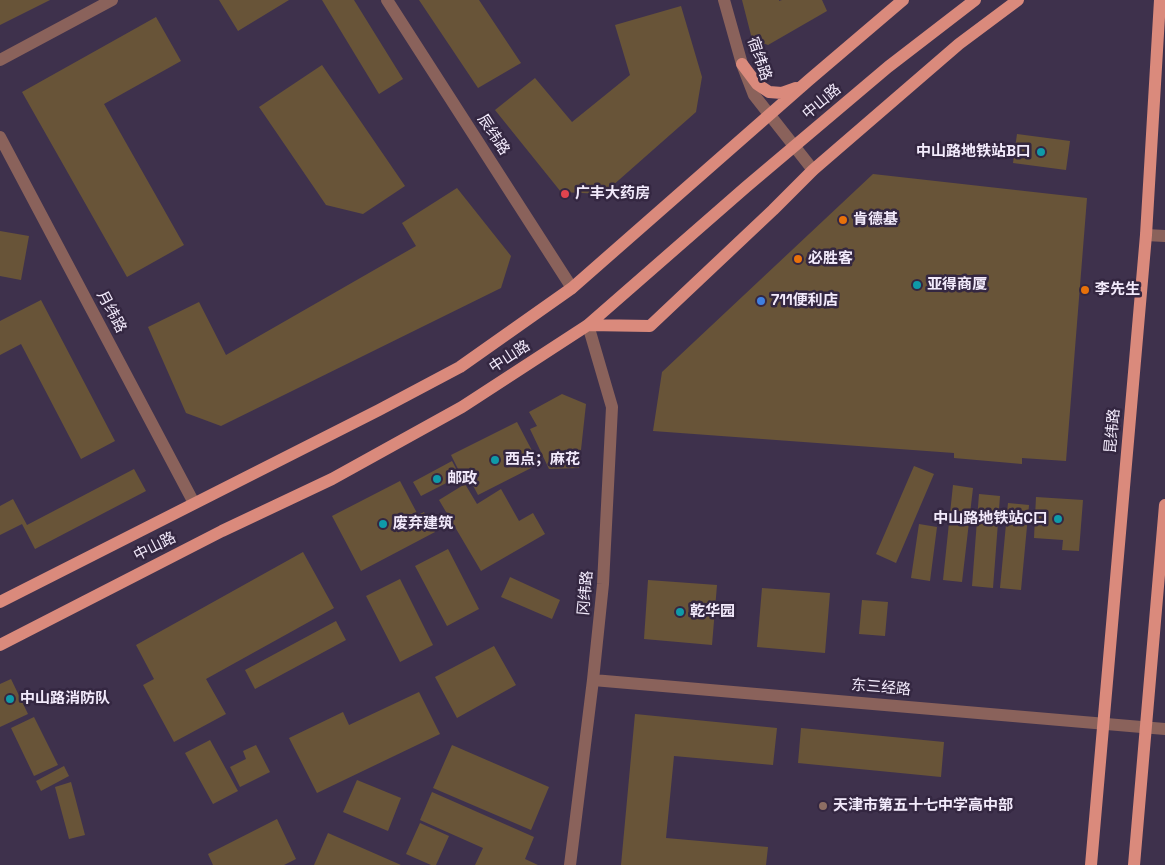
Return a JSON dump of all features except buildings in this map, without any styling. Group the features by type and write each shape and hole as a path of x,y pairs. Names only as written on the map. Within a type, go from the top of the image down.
{"main road":[{"name":"中山路","path":"0,602 460,367 572,288 803,85 903,0"},
{"name":"中山路","path":"0,645 222,531 340,475 462,407 588,325 795,145 888,67 975,0"},
{"path":"588,325 650,326 813,170 959,44 1018,0"},
{"name":"昆纬路","path":"1091,865 1146,235 1160,0"},
{"path":"742,64 758,84 769,92 782,93 803,85"},
{"path":"1134,865 1165,505"}],"street":[{"path":"0,60 112,0"},
{"name":"辰纬路","path":"387,0 572,288"},
{"name":"宿纬路","path":"724,0 742,64 754,95 813,170"},
{"name":"月纬路","path":"0,137 194,503"},
{"path":"1146,235 1165,236"},
{"name":"冈纬路","path":"570,865 603,584 612,407 588,325"},
{"name":"东三经路","path":"593,680 1104,723 1165,730"}],"place":[{"name":"中山路地铁站B口","path":"1041,152"},
{"name":"广丰大药房","path":"565,194"},
{"name":"肯德基","path":"843,220"},
{"name":"必胜客","path":"798,259"},
{"name":"亚得商厦","path":"917,285"},
{"name":"李先生","path":"1085,290"},
{"name":"711便利店","path":"761,301"},
{"name":"西点；麻花","path":"495,460"},
{"name":"邮政","path":"437,479"},
{"name":"中山路地铁站C口","path":"1058,519"},
{"name":"废弃建筑","path":"383,524"},
{"name":"乾华园","path":"680,612"},
{"name":"中山路消防队","path":"10,699"},
{"name":"天津市第五十七中学高中部","path":"823,806"}]}
